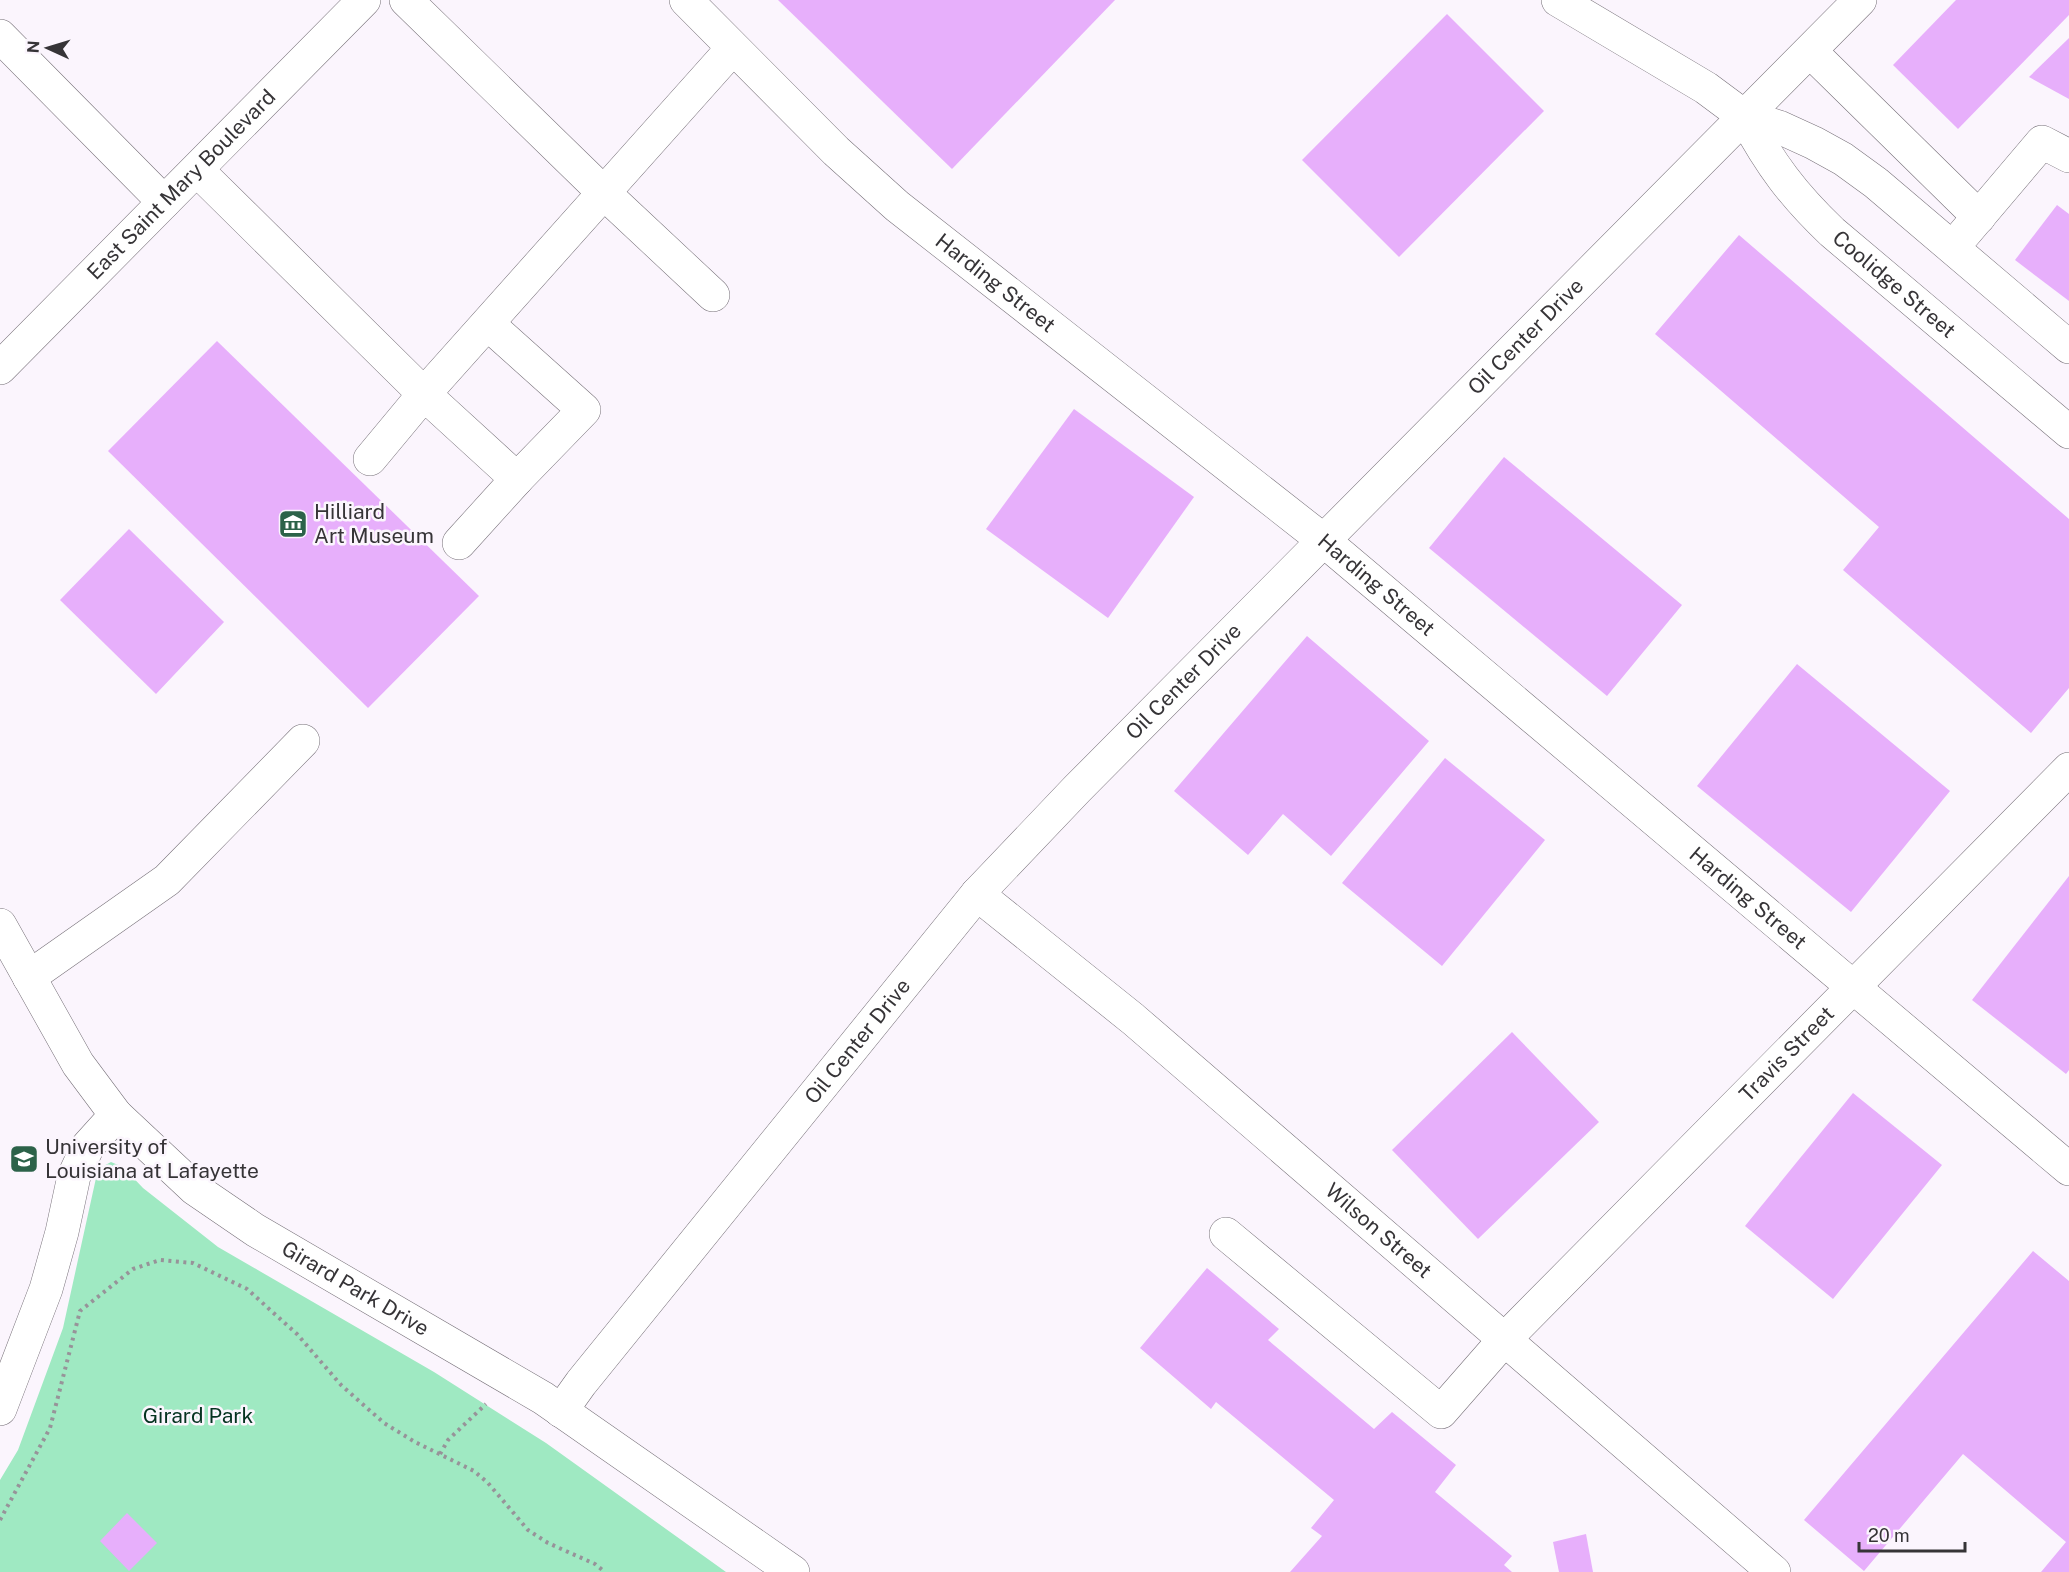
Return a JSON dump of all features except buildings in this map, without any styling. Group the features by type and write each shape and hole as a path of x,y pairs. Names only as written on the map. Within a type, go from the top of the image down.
{"street":[{"name":"East Saint Mary Boulevard","path":"0,368 364,0"},
{"path":"406,0 604,193 713,295"},
{"name":"Harding Street","path":"686,0 836,151 897,206 1323,540 2069,1168"},
{"name":"Coolidge Street","path":"1558,0 1706,88 1745,117 1779,127 1814,142 1843,159 1876,183 2069,347"},
{"name":"Oil Center Drive","path":"561,1411 588,1373 977,894 1077,789 1860,0"},
{"path":"0,36 164,202"},
{"path":"370,459 424,394 733,48"},
{"path":"1810,51 1979,217"},
{"name":"Coolidge Street","path":"1745,117 1781,177 1803,204 1832,232 2069,432"},
{"path":"1953,249 2043,142 2069,156"},
{"path":"197,170 424,394 517,479"},
{"path":"459,543 584,410 488,324"},
{"path":"29,978 167,880 303,741"},
{"name":"Travis Street","path":"1226,1234 1441,1412 1504,1340 2069,769"},
{"name":"Wilson Street","path":"977,894 1132,1019 1774,1572"},
{"name":"Girard Park Drive","path":"0,925 78,1064 116,1115 195,1189 255,1230 506,1376 561,1411 793,1572"},
{"path":"0,1409 46,1289 62,1232 74,1176 88,1146 116,1115"}],"path":[{"path":"0,1520 50,1428 80,1311 133,1269 160,1260 193,1263 247,1289 297,1334 342,1385 384,1423 474,1471 488,1483 528,1530 548,1544 595,1564 605,1572"},
{"path":"440,1454 448,1440 487,1402 506,1376"}],"green space":[{"name":"Girard Park","path":"111,1162 123,1167 143,1188 218,1247 434,1372 546,1443 726,1572 0,1572 0,1480 18,1450 63,1328 98,1169"}],"place":[{"name":"Hilliard Art Museum","path":"293,524"},
{"name":"University of Louisiana at Lafayette","path":"24,1159"}]}
